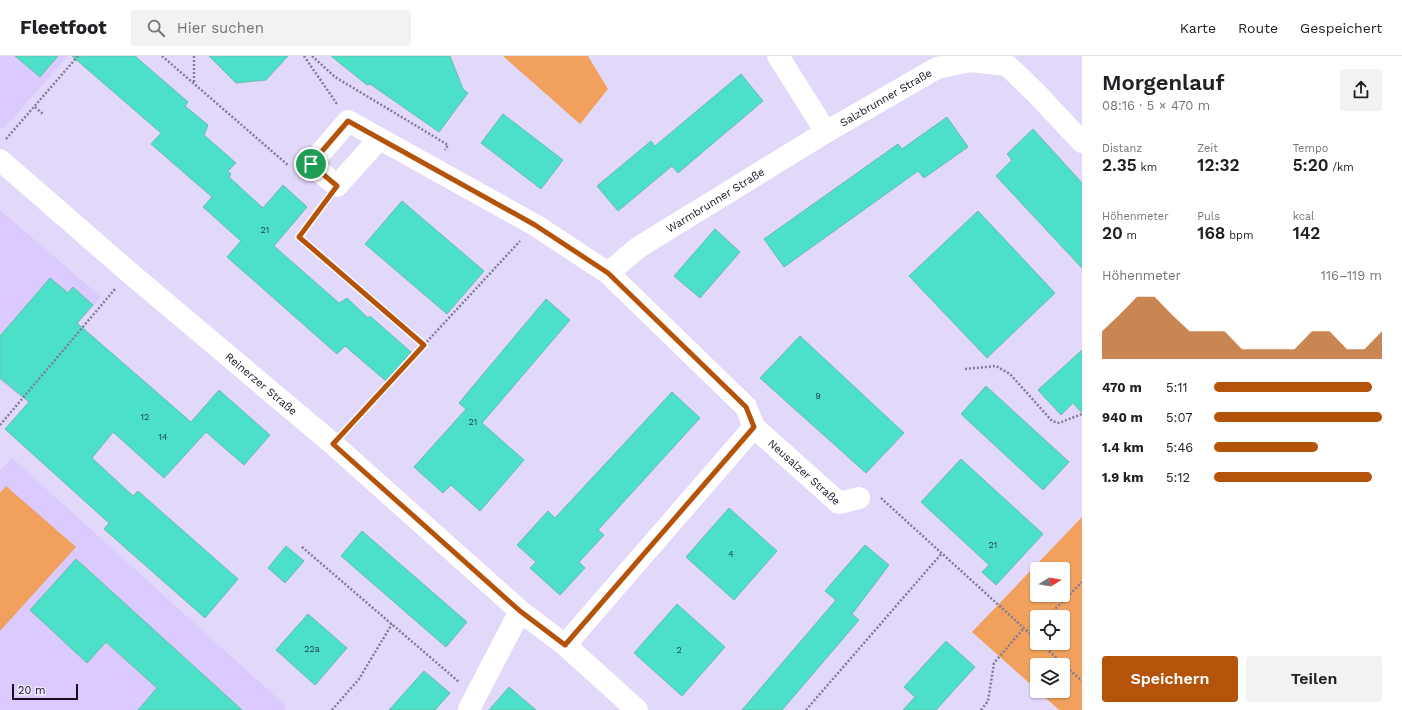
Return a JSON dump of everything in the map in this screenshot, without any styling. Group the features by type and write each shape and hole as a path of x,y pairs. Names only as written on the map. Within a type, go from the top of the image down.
{"street":[{"path":"778,56 826,132"},
{"name":"Salzbrunner Straße","path":"826,132 937,68 970,61 1007,65 1036,93 1082,142"},
{"path":"379,139 337,186 311,164 348,121 535,225 608,273 746,407 754,427 565,645"},
{"name":"Warmbrunner Straße","path":"608,273 639,247 826,132"},
{"name":"Reinerzer Straße","path":"2,150 129,272 333,444 520,611 565,645 637,710"},
{"name":"Neusalzer Straße","path":"754,427 839,503 858,498"},
{"path":"472,703 520,611"}],"path":[{"path":"2,150 34,107 78,56"},
{"path":"162,56 300,175 311,164"},
{"path":"194,56 194,84"},
{"path":"304,56 348,121"},
{"path":"312,56 335,78 448,145 434,170"},
{"path":"34,107 43,114"},
{"path":"337,186 299,237 424,345"},
{"path":"333,444 535,225"},
{"path":"0,425 129,272"},
{"path":"965,369 996,366 1010,374 1052,421 1059,423 1082,414"},
{"path":"858,498 882,498 1030,634"},
{"path":"302,547 392,624 472,703"},
{"path":"806,710 942,553"},
{"path":"1054,610 1082,582"},
{"path":"332,710 359,679 392,624"},
{"path":"981,710 988,702 994,663 1024,628"},
{"path":"1048,650 1082,681"}],"shaded area":[{"path":"0,56 68,56 3,129 0,127"},
{"path":"503,56 588,56 608,89 580,124"},
{"path":"0,210 101,297 17,395 0,381"},
{"path":"12,458 287,707 284,710 0,710 0,471"},
{"path":"6,486 76,547 0,631 0,493"},
{"path":"1082,517 1082,710 1059,710 1046,698 1070,698 1070,658 1030,658 1030,684 972,632 1030,571 1030,602 1070,602 1070,562 1039,562"}],"building":[{"path":"15,56 58,56 40,77"},
{"path":"72,56 135,56 188,102 185,106 208,125 204,135 236,163 228,171 231,174 229,177 263,208 283,185 307,207 274,246 339,303 347,298 368,318 370,316 411,352 386,381 345,346 337,354 227,257 241,241 203,207 212,197 151,144 161,133"},
{"path":"209,56 288,56 266,80 236,83"},
{"path":"331,56 450,56 463,89 468,93 439,132 370,84 367,85"},
{"path":"741,74 763,101 678,173 672,166 618,211 597,186 651,141 655,146"},
{"path":"503,114 563,160 541,189 481,143"},
{"path":"947,117 968,147 924,178 918,171 784,267 764,239 898,144 902,149"},
{"path":"1033,129 1082,183 1082,268 996,176 1012,160 1007,154"},
{"path":"402,201 484,271 447,314 365,244"},
{"path":"978,211 1055,293 987,358 909,276"},
{"path":"715,229 740,252 700,298 674,276"},
{"path":"50,278 68,293 73,287 93,305 77,323 191,422 219,390 270,435 244,465 206,432 164,478 113,432 92,458 133,496 138,491 238,579 205,618 104,529 109,523 5,429 29,402 0,378 0,336"},
{"path":"546,299 570,320 482,423 524,460 480,511 451,485 443,493 414,467 466,409 459,403"},
{"path":"800,336 904,433 866,473 760,378"},
{"path":"1082,350 1082,413 1073,403 1061,415 1038,390"},
{"path":"986,386 1069,462 1043,490 961,414"},
{"path":"672,392 700,418 598,530 604,535 579,562 585,568 560,595 530,568 536,562 517,545 548,511 555,518"},
{"path":"961,459 1043,534 996,585 982,572 989,565 921,502"},
{"path":"729,508 777,551 734,600 686,557"},
{"path":"362,531 467,622 446,647 341,556"},
{"path":"865,545 889,565 852,614 859,620 782,710 742,710 836,600 825,591"},
{"path":"286,546 304,561 285,583 268,568"},
{"path":"76,559 242,710 138,710 157,688 106,642 87,663 30,610"},
{"path":"677,604 725,647 682,696 634,653"},
{"path":"308,614 347,648 315,685 276,650"},
{"path":"946,641 975,667 936,710 903,710 915,697 904,687"},
{"path":"424,671 450,693 435,710 389,710"},
{"path":"509,687 536,710 489,710"}],"route":[{"path":"348,121 535,225 608,273 746,407 754,427 565,645 520,611 333,444 424,345 299,237 337,186 311,164 348,121"}]}
